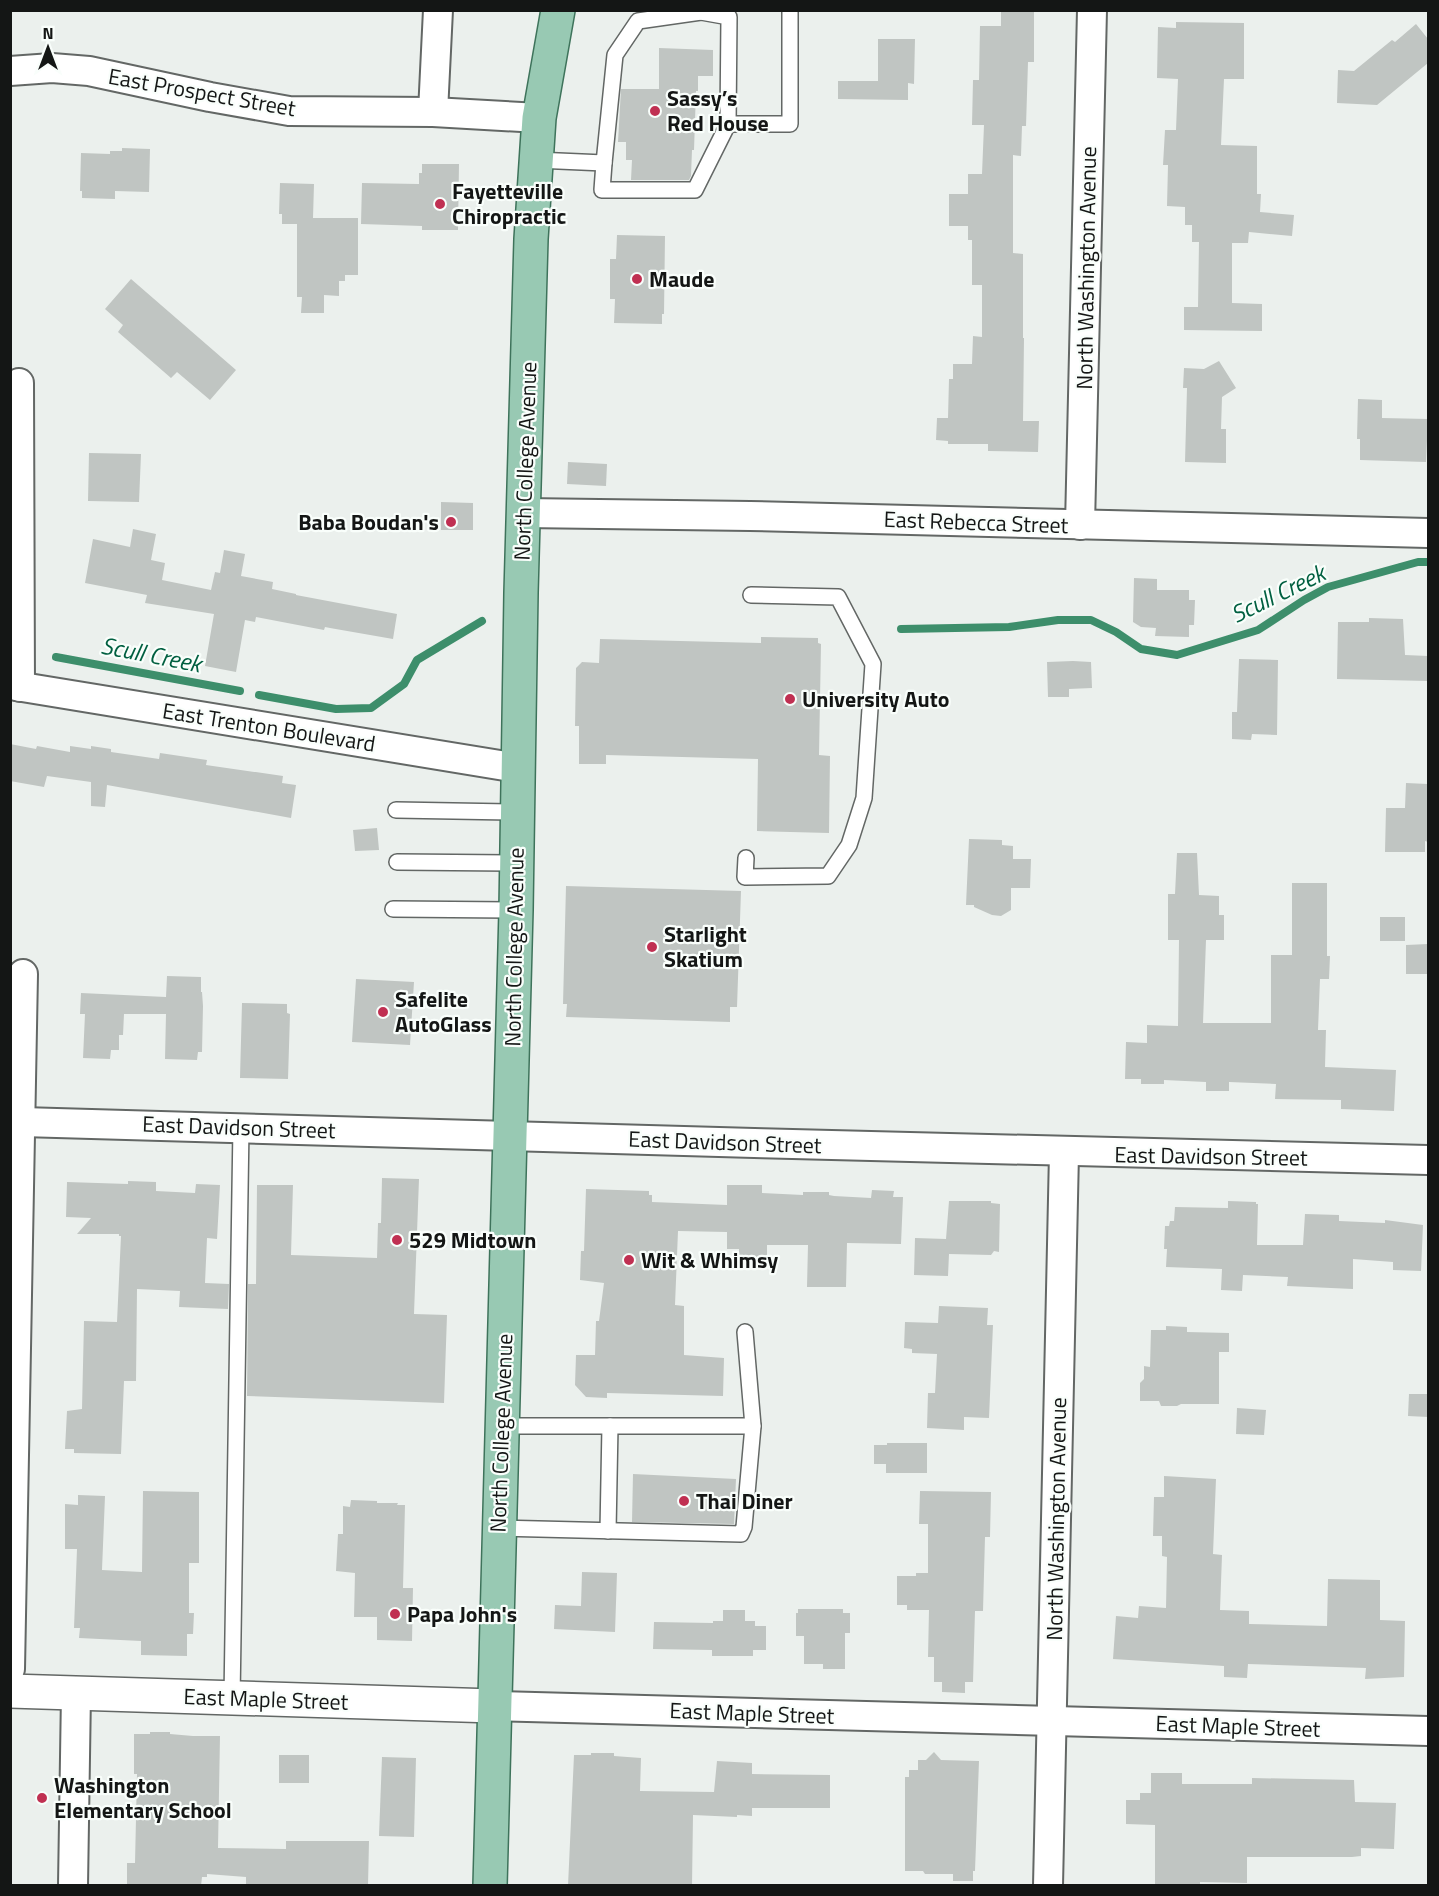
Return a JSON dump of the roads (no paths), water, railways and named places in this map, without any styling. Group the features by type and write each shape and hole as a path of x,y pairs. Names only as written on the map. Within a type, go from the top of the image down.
{"main road":[{"name":"North College Avenue","path":"490,1886 531,239 538,118 558,10"}],"street":[{"path":"433,112 438,10"},
{"name":"North Washington Avenue","path":"1080,525 1092,10"},
{"name":"East Prospect Street","path":"10,71 52,68 89,71 289,111 433,112 538,118"},
{"path":"15,686 19,383"},
{"name":"East Rebecca Street","path":"524,513 750,516 1428,533"},
{"name":"East Trenton Boulevard","path":"15,686 518,768"},
{"path":"10,1669 16,1166 22,1122 23,974"},
{"name":"East Davidson Street","path":"22,1122 1064,1153 1428,1160"},
{"name":"North Washington Avenue","path":"1048,1886 1064,1153"},
{"name":"East Maple Street","path":"10,1691 1428,1731"},
{"path":"73,1886 76,1693"}],"lane":[{"path":"728,124 790,124 790,10"},
{"path":"701,11 729,17 728,124 695,190 602,190 615,55 638,21 701,11"},
{"path":"536,160 604,164"},
{"path":"746,858 745,877 828,876 849,845 864,798 873,664 838,597 751,595"},
{"path":"396,810 517,812"},
{"path":"397,862 516,864"},
{"path":"393,909 516,910"},
{"path":"232,1698 241,1127"},
{"path":"498,1528 741,1534 744,1527 753,1426 745,1332"},
{"path":"501,1426 753,1426"},
{"path":"608,1531 610,1426"}],"waterway":[{"name":"Scull Creek","path":"901,629 1009,627 1058,620 1091,620 1116,632 1141,649 1177,655 1258,630 1328,587 1418,562 1428,562"},
{"name":"Scull Creek","path":"259,695 336,709 371,708 404,684 417,660 482,621"},
{"name":"Scull Creek","path":"56,657 240,691"}],"place":[{"name":"Sassy’s Red House","path":"655,111"},
{"name":"Fayetteville Chiropractic","path":"440,204"},
{"name":"Maude","path":"637,279"},
{"name":"Baba Boudan's","path":"451,522"},
{"name":"University Auto","path":"790,699"},
{"name":"Starlight Skatium","path":"652,947"},
{"name":"Safelite AutoGlass","path":"383,1012"},
{"name":"529 Midtown","path":"397,1240"},
{"name":"Wit & Whimsy","path":"629,1260"},
{"name":"Thai Diner","path":"684,1501"},
{"name":"Papa John's","path":"395,1614"},
{"name":"Washington Elementary School","path":"42,1798"}]}
